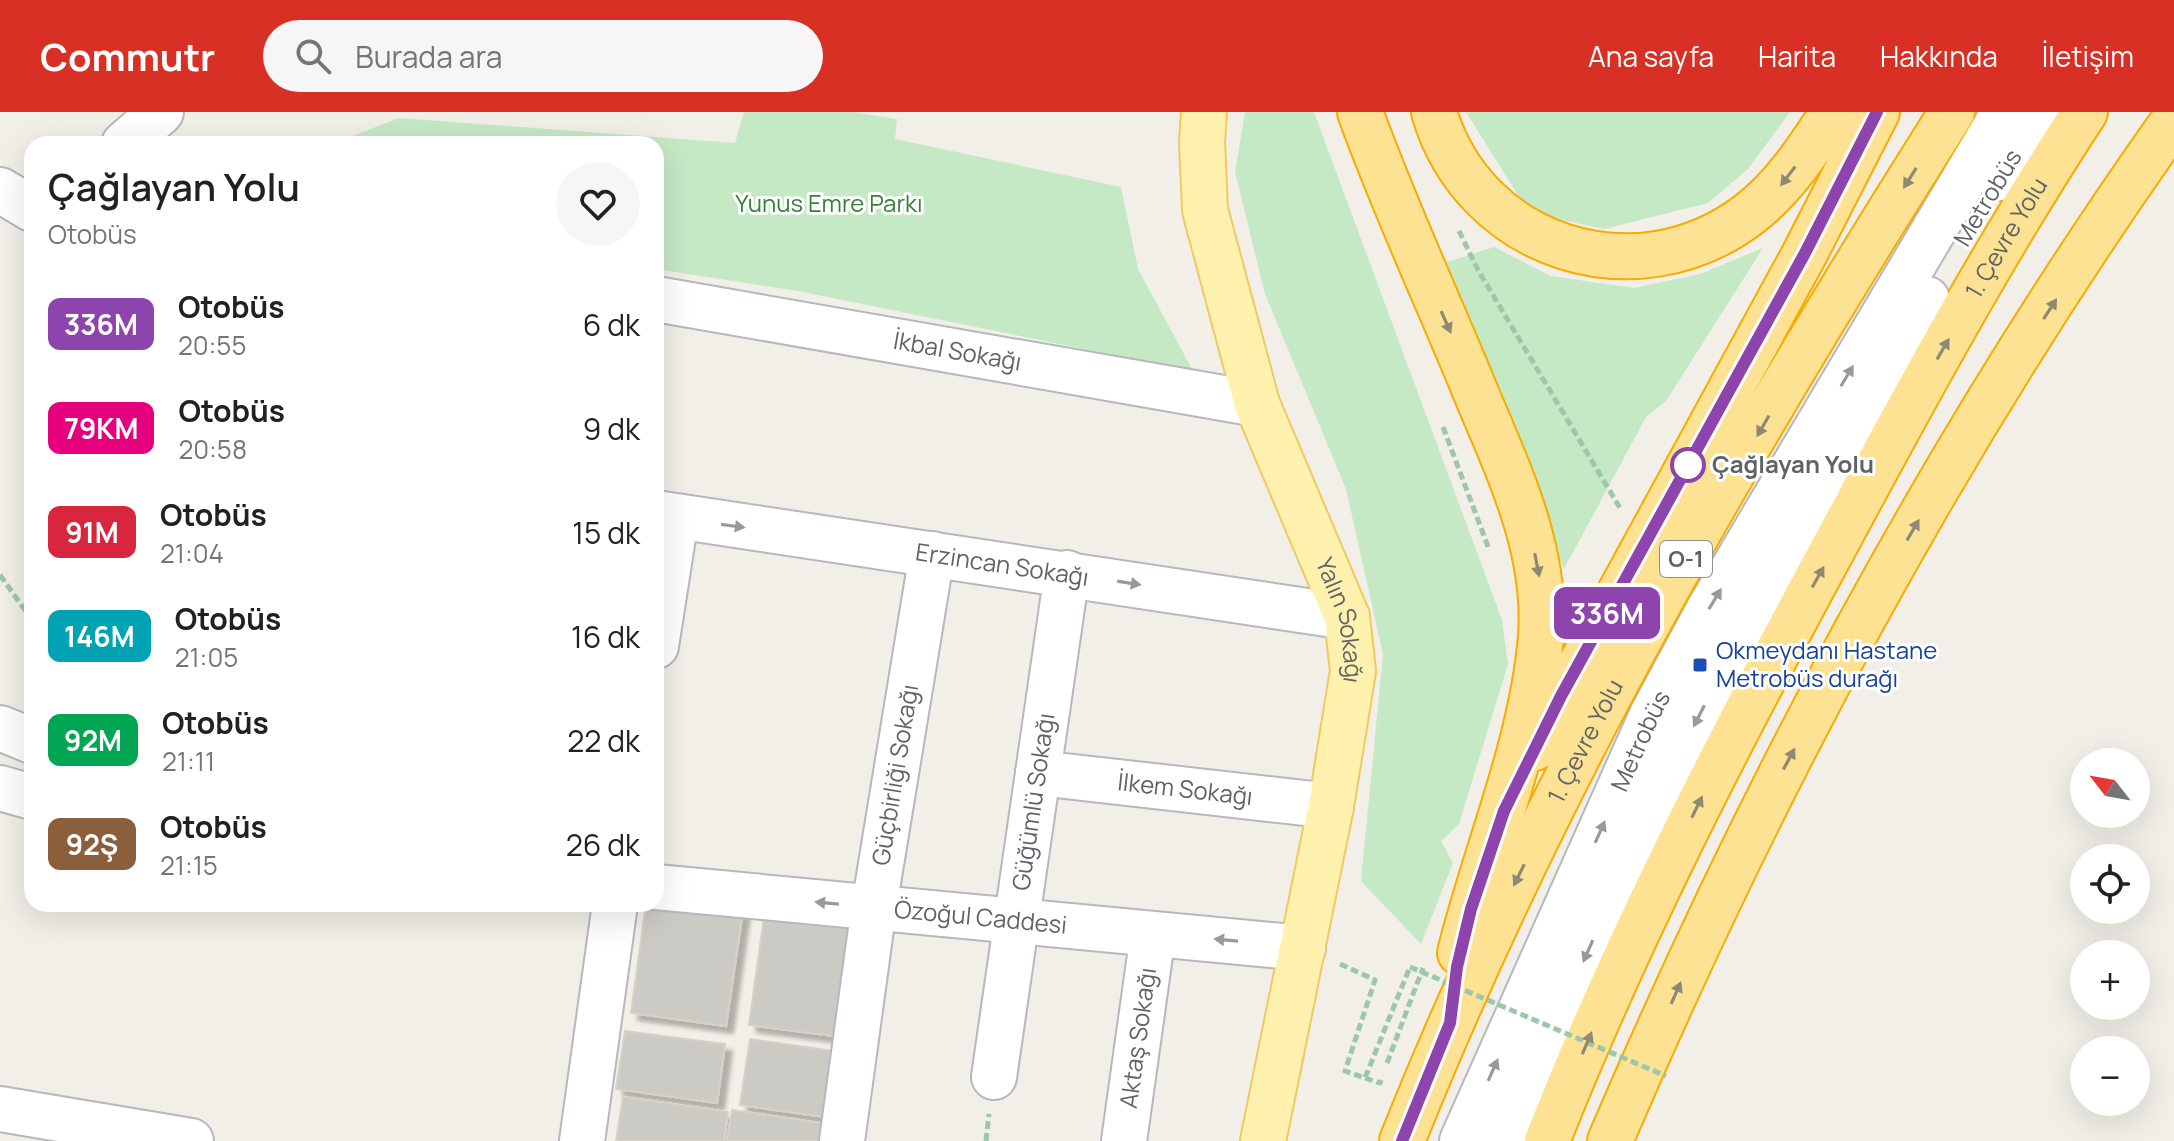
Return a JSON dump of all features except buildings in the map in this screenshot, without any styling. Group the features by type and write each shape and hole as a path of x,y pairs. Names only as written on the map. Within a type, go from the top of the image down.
{"highway":[{"path":"1360,112 1523,506 1540,583 1541,638 1504,811 1473,902 1457,967 1450,1023"},
{"path":"1384,112 1416,250"},
{"path":"1434,112 1455,160 1472,185 1498,211 1534,236 1578,253 1622,257 1675,250 1747,216 1780,186 1833,112"},
{"path":"1504,811 1561,696 1805,253 1877,112"},
{"name":"1. Çevre Yolu","path":"1402,1141 1450,1023 1513,887 1629,659 1878,228 1952,112"},
{"name":"1. Çevre Yolu","path":"1547,1141 1612,984 1743,714 1970,300 2085,112"},
{"path":"1610,1141 1696,949 1775,784 1877,593 1990,403 2167,130"}],"main road":[{"name":"Yalın Sokağı","path":"1204,112 1205,210 1257,404 1347,617 1353,671 1331,806 1263,1141"}],"street":[{"path":"133,136 161,112"},
{"name":"Metrobüs","path":"1462,1141 1652,715 1708,611 2004,112"},
{"name":"Metrobüs","path":"1506,1141 1620,880 1700,713 1932,289 2040,112"},
{"path":"0,190 24,204"},
{"name":"İkbal Sokağı","path":"664,300 1257,404"},
{"path":"664,541 666,515"},
{"name":"Erzincan Sokağı","path":"666,515 1347,617"},
{"name":"Güçbirliği Sokağı","path":"842,1141 874,907 932,554"},
{"name":"Güğümlü Sokağı","path":"994,1077 1067,573"},
{"path":"0,728 24,738"},
{"name":"İlkem Sokağı","path":"1038,773 1331,806"},
{"path":"0,788 24,795"},
{"name":"Özoğul Caddesi","path":"664,888 1303,948"},
{"path":"582,1141 614,912"},
{"name":"Aktaş Sokağı","path":"1124,1141 1153,934"},
{"path":"0,1109 191,1141"}],"path":[{"path":"1454,220 1478,270 1621,506 1614,520"},
{"path":"1441,421 1491,555"},
{"path":"0,575 24,609"},
{"path":"1303,948 1375,980 1345,1071 1380,1083 1428,955"},
{"path":"1365,1078 1410,967 1666,1076"}],"green space":[{"name":"Yunus Emre Parkı","path":"744,112 852,112 897,119 895,139 1121,187 1138,269 1193,371 798,291 664,270 664,138 735,143"},
{"path":"1245,112 1314,112 1502,620 1508,664 1459,824 1441,841 1453,863 1421,944 1361,881 1383,654 1346,489 1265,294 1235,172"},
{"path":"1466,112 1790,112 1748,169 1708,203 1604,229 1548,217 1526,208"},
{"name":"Yunus Emre Parkı","path":"399,118 641,136 353,136"},
{"path":"1494,247 1551,276 1634,288 1700,274 1763,248 1666,401 1646,417 1564,569 1438,265"}],"bus line":[{"name":"336M","path":"1402,1141 1450,1023 1457,967 1471,909 1504,811 1561,696 1805,253 1877,112"}],"place":[{"name":"Çağlayan Yolu","path":"1688,465"},
{"name":"Okmeydanı Hastane Metrobüs durağı","path":"1700,665"}]}
